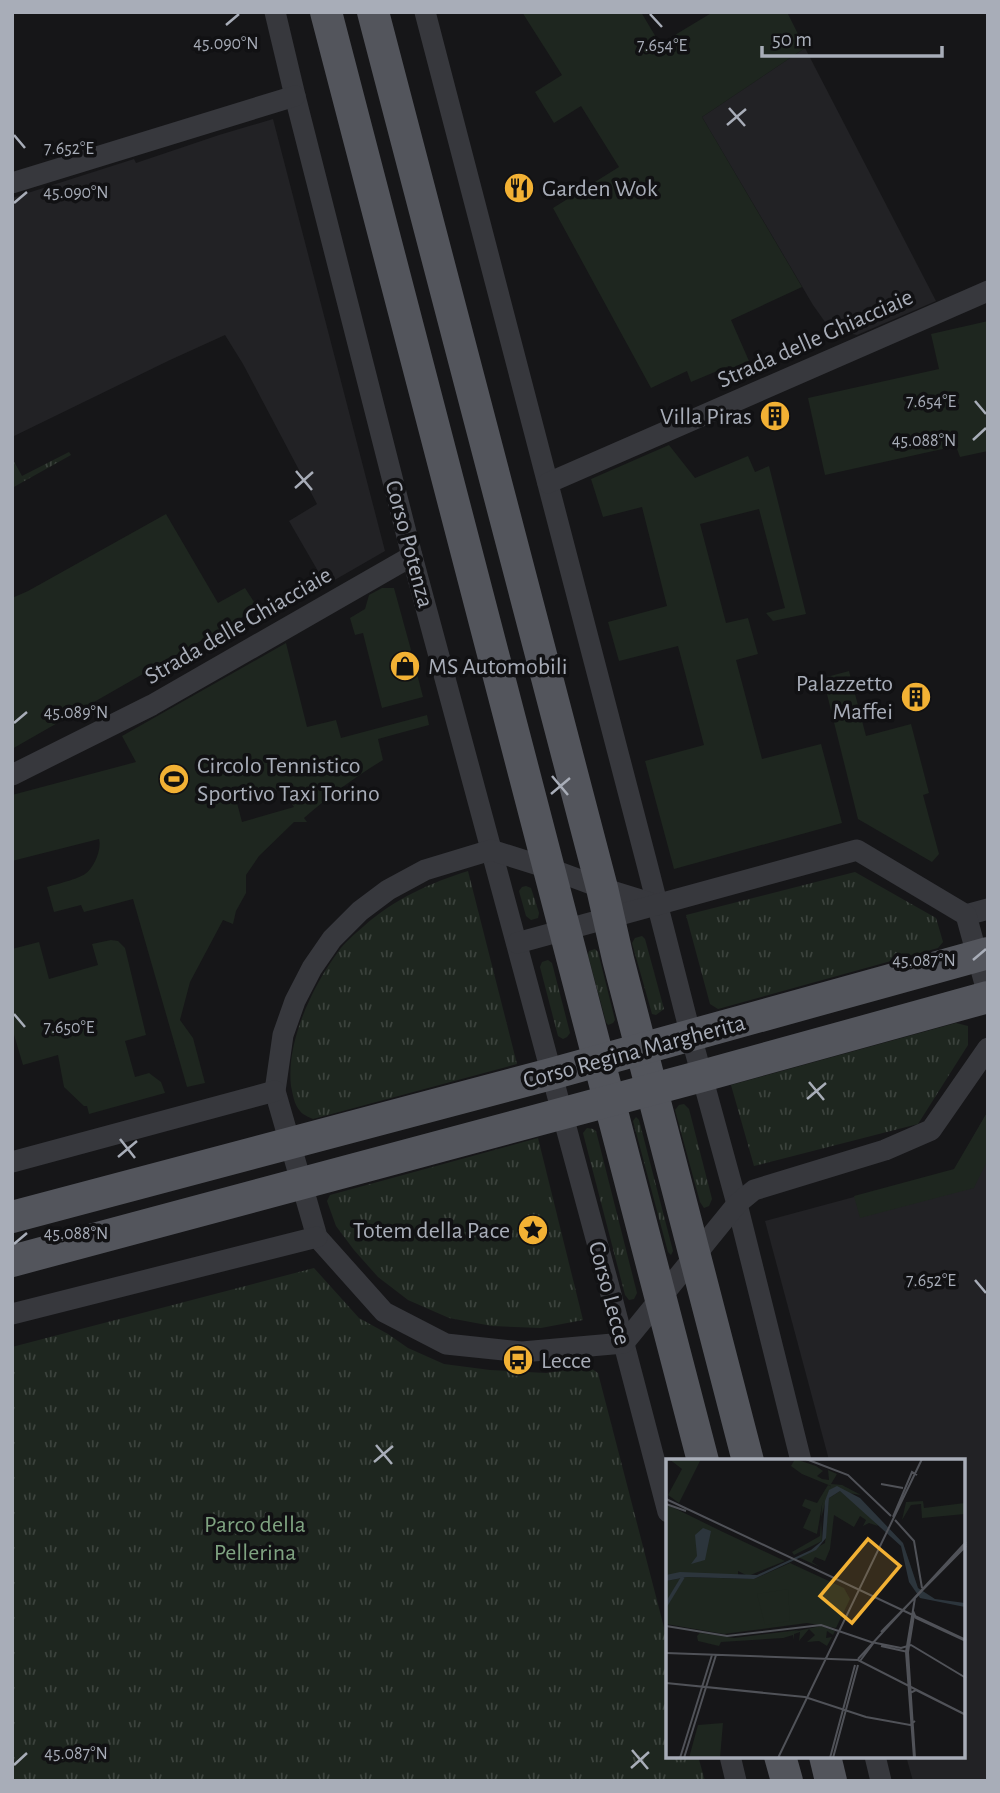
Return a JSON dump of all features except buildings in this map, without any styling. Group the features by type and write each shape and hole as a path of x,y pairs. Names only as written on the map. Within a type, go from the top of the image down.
{"main road":[{"path":"327,12 598,1060"},
{"path":"373,12 747,1459"},
{"name":"Corso Regina Margherita","path":"12,1217 551,1074 983,954"},
{"name":"Corso Regina Margherita","path":"12,1261 652,1090 988,996"},
{"name":"Corso Lecce","path":"598,1060 702,1459"},
{"path":"781,1758 787,1781"},
{"path":"825,1758 831,1781"}],"street":[{"name":"Corso Potenza","path":"275,12 412,556 551,1074"},
{"path":"425,12 737,1204 801,1459"},
{"path":"12,183 295,96"},
{"name":"Strada delle Ghiacciaie","path":"548,483 988,291"},
{"name":"Strada delle Ghiacciaie","path":"12,775 152,705 412,556"},
{"path":"988,909 966,915 857,850 657,905 605,903 548,868 491,850 425,870 388,890 360,911 332,939 312,968 295,1001 283,1035 275,1091 317,1237 384,1312 446,1344 522,1352 624,1343 737,1204 754,1190 885,1150 931,1130 988,1048"},
{"path":"517,943 564,931 605,903 657,905"},
{"name":"Corso Regina Margherita","path":"966,915 983,954 988,996"},
{"name":"Corso Lecce","path":"551,1074 666,1508"},
{"path":"12,1162 275,1091"},
{"path":"12,1314 317,1237"},
{"path":"730,1758 736,1781"},
{"path":"875,1758 881,1781"}],"shaded area":[{"path":"805,48 936,301 857,335 830,329 813,305 702,117"},
{"path":"273,119 385,551 326,585 289,521 317,504 225,335 12,437 12,198 134,159 136,163"},
{"path":"988,1111 988,1781 913,1781 907,1758 965,1758 965,1459 829,1459 765,1221 954,1170"}],"green space":[{"path":"522,12 641,12 660,44 713,12 787,12 805,48 702,117 802,287 731,320 749,361 731,369 729,366 691,382 687,371 651,388 553,208 619,167 581,106 554,123 535,92 562,75"},
{"path":"988,321 988,451 960,457 956,446 825,475 808,398 939,369 931,334"},
{"path":"669,445 695,478 748,456 755,472 769,466 806,614 773,621 766,613 785,608 759,509 700,524 726,623 748,618 758,654 736,660 762,759 821,744 842,823 674,869 645,761 704,745 678,646 619,661 608,622 667,606 642,507 603,517 591,479"},
{"path":"69,452 71,455 12,488 12,458 22,476"},
{"path":"166,514 218,603 245,588 258,608 12,749 12,598"},
{"path":"382,588 394,588 411,650 407,654 410,669 416,670 423,697 382,708 363,633 355,635 350,618 365,609 369,595"},
{"path":"286,643 307,727 336,720 341,738 427,715 429,725 378,739 383,760 323,802 304,818 307,822 294,822 259,856 246,875 246,893 236,911 233,924 223,920 190,982 180,1020 193,1038 205,1083 187,1087 133,899 84,912 81,905 54,912 47,887 85,874 98,853 99,839 12,861 12,795 136,762 122,736","holes":["281,789 294,807 242,822 237,803"]},
{"path":"849,671 866,736 911,724 929,793 923,795 939,854 932,862 858,819 823,678"},
{"path":"468,871 517,1064 313,1119 303,1114 295,1102 291,1086 293,1051 310,998 328,966 347,941 376,916 426,887"},
{"path":"855,872 936,918 943,942 938,948 718,1009 710,1004 686,915"},
{"path":"526,886 531,888 539,913 538,918 531,920 526,916 519,891"},
{"path":"642,936 664,1009 656,1015 652,1014 632,943 635,938"},
{"path":"118,941 125,948 146,1035 125,1041 135,1077 149,1073 161,1082 165,1093 89,1114 87,1106 64,1087 58,1055 23,1065 12,1028 12,949 39,942 49,979 98,965 92,944"},
{"path":"595,949 615,1020 608,1025 588,955 589,951"},
{"path":"548,960 552,963 570,1033 563,1039 558,1036 540,967 542,962"},
{"path":"956,1023 968,1026 968,1045 918,1124 754,1166 731,1085"},
{"path":"684,1104 689,1109 712,1199 709,1206 704,1208 700,1202 675,1110"},
{"path":"988,1111 988,1159 974,1188 860,1218 854,1196 954,1169"},
{"path":"636,1117 673,1251 671,1255 633,1121"},
{"path":"587,1128 596,1131 637,1293 634,1299 629,1300 625,1295 583,1133"},
{"path":"538,1138 583,1320 541,1328 492,1326 449,1318 408,1300 378,1277 336,1226 327,1201 330,1195"},
{"name":"Parco della Pellerina","path":"314,1268 359,1318 408,1348 444,1364 546,1373 589,1367 598,1373 666,1635 666,1758 699,1758 705,1781 12,1781 12,1347"}],"place":[{"name":"Garden Wok","path":"519,188"},
{"name":"Villa Piras","path":"775,416"},
{"name":"MS Automobili","path":"405,666"},
{"name":"Palazzetto Maffei","path":"916,697"},
{"name":"Circolo Tennistico Sportivo Taxi Torino","path":"174,779"},
{"name":"Totem della Pace","path":"533,1230"},
{"name":"Lecce","path":"518,1360"}]}
